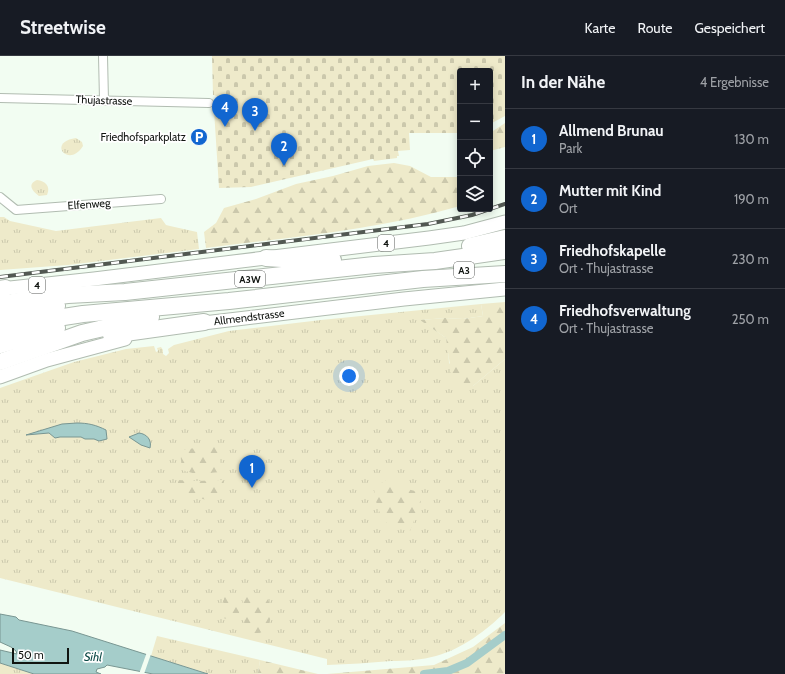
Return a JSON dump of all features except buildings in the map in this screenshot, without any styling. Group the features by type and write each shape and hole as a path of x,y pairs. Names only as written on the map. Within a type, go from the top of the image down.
{"highway":[{"name":"A3W","path":"374,265 505,238"},
{"name":"A3W","path":"0,318 125,292 374,265 435,260 505,251"},
{"path":"266,258 314,261 394,260"},
{"name":"A3","path":"423,279 505,262"},
{"name":"A3","path":"423,279 505,274"},
{"name":"A3W","path":"0,330 37,321 83,314 229,301 423,279"},
{"path":"1,291 57,290 115,286 185,286"},
{"path":"0,304 60,296 125,292"},
{"path":"0,362 82,333 126,322 229,301"},
{"path":"0,345 40,332 144,308"},
{"path":"28,353 99,338 204,322"}],"main road":[{"name":"4","path":"1,291 452,235 505,222"},
{"name":"Allmendstrasse","path":"0,377 47,360 87,348 204,322 505,289"}],"street":[{"path":"103,56 104,100"},
{"name":"Thujastrasse","path":"0,98 209,103"},
{"name":"Elfenweg","path":"0,197 16,210 161,199"}],"green space":[{"path":"212,56 505,56 505,116 493,122 493,68 457,68 457,133 409,133 410,150 398,151 399,156 397,156 397,158 374,161 373,159 251,187 219,188 214,110 218,110 217,96 213,95"},
{"path":"505,123 505,147 493,150 493,131"},
{"path":"76,138 82,142 83,146 72,155 67,155 61,148 62,144 67,140"},
{"path":"394,163 410,166 431,177 457,177 457,207 366,227 206,248 204,232 216,223 224,208 256,199 296,184 333,176 368,166"},
{"path":"37,180 46,184 48,187 47,195 39,196 34,192 31,186 32,183"},
{"path":"0,217 4,217 10,221 56,231 161,218 166,225 197,232 199,249 68,265 0,270"},
{"path":"505,302 505,359 473,386 453,386 446,338 420,320 445,318 463,319 483,316 481,304"},
{"path":"481,304 483,316 463,319 445,318 421,320 446,338 449,363 473,386 505,359 505,612 482,632 465,644 446,653 420,659 327,665 327,659 0,578 0,388 74,362 126,349 154,346 156,352 158,351 157,348 161,347 163,354 166,356 169,353 168,349 174,345 229,331"},
{"path":"219,445 221,472 196,474 182,470 180,450"},
{"path":"392,477 399,487 415,491 421,501 410,531 392,527 384,520 378,509 374,488"},
{"path":"177,480 223,480 224,493 207,500 182,494"},
{"path":"249,592 261,593 270,604 270,620 266,630 262,632 255,633 245,630 242,595"},
{"path":"224,597 236,598 236,600 238,600 240,622 223,618"},
{"path":"505,623 505,673 503,674 327,674 434,665 473,647"},
{"path":"157,636 260,660 258,673 262,674 209,674 151,656"},
{"path":"260,660 318,674 262,674 258,673"},
{"path":"0,663 34,674 0,674"}],"water":[{"path":"85,423 106,430 107,439 99,441 81,437 55,438 49,433 26,435 62,424"},
{"path":"139,433 148,438 150,448 141,445 129,437"},
{"name":"Sihl","path":"0,614 16,617 19,620 72,631 208,674 153,674 107,665 97,669 96,672 101,674 34,674 0,663 0,650 17,654 11,647 0,642"}],"pier":[{"path":"147,652 151,654 144,674 139,674"}],"waterway":[{"path":"424,674 448,671 467,663 505,635"}],"railway":[{"path":"0,277 428,224 472,215 505,204"}],"place":[{"name":"Friedhofsverwaltung","path":"225,127"},
{"name":"Friedhofskapelle","path":"255,131"},
{"name":"Friedhofsparkplatz","path":"199,137"},
{"name":"Mutter mit Kind","path":"284,166"},
{"name":"Allmend Brunau","path":"252,488"}]}
